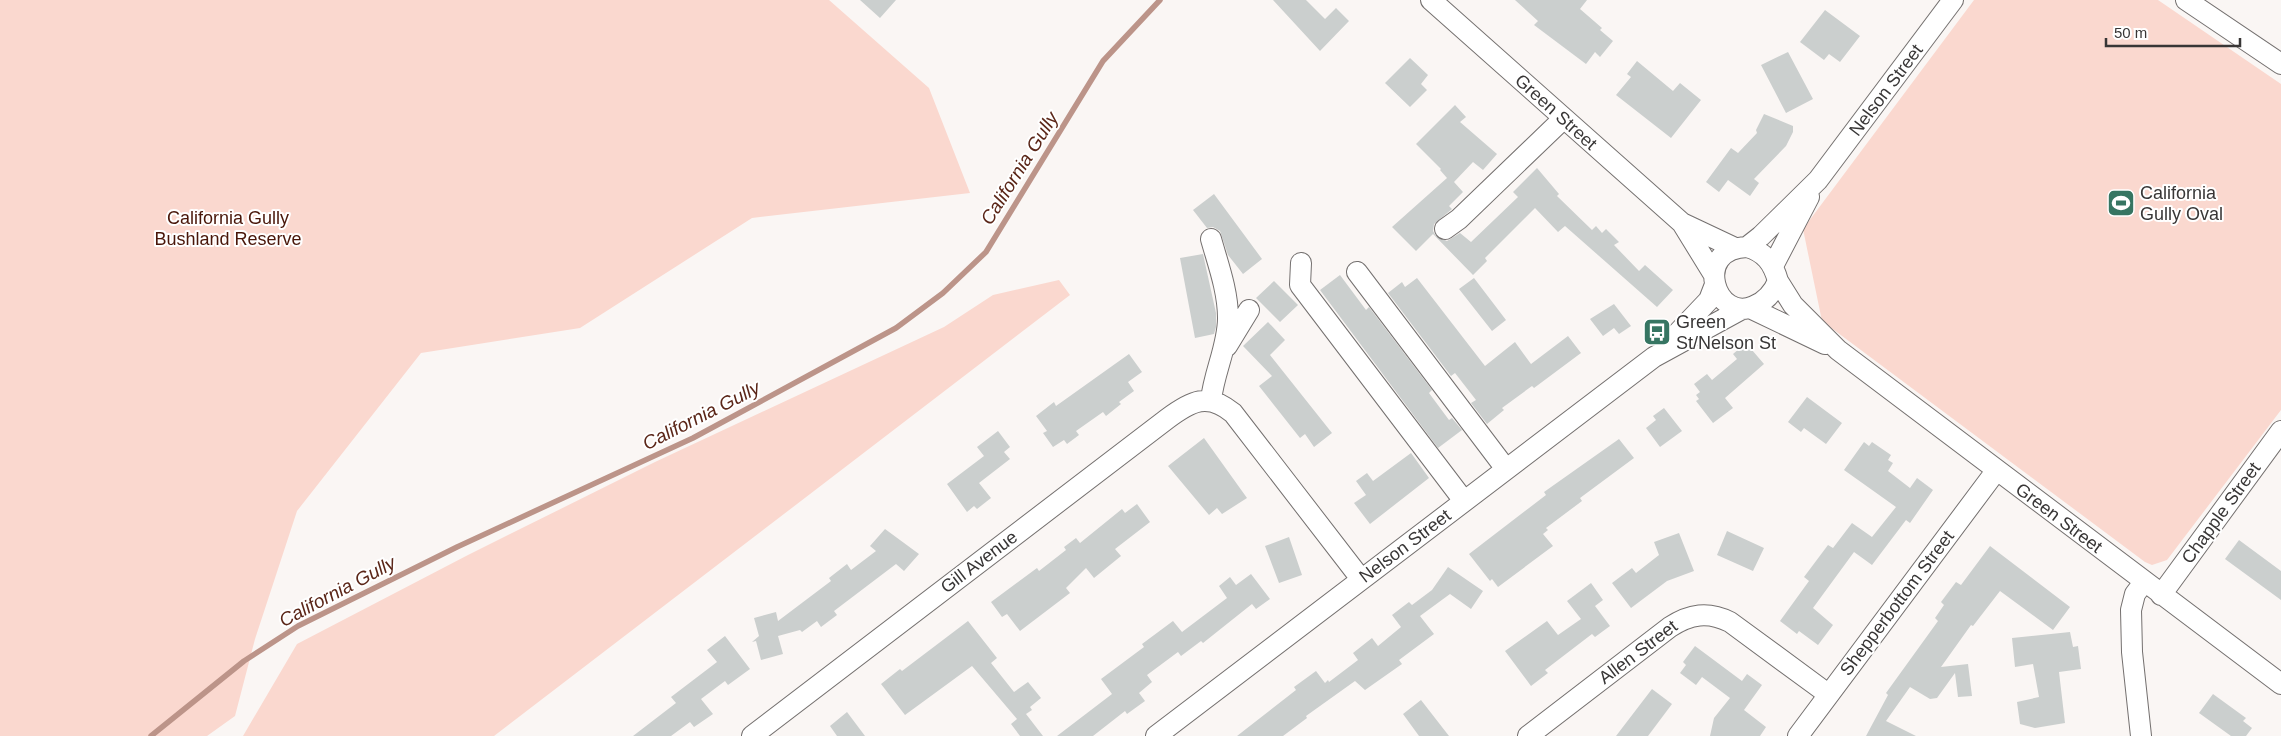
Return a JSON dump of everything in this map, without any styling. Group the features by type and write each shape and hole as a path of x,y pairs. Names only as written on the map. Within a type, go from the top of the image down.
{"street":[{"name":"Green Street","path":"1431,0 1682,223 1741,247"},
{"name":"Nelson Street","path":"1741,247 1765,233 1818,180 1953,0"},
{"path":"2186,0 2281,64"},
{"path":"1445,229 1459,219 1563,118"},
{"name":"Nelson Street","path":"1775,274 1818,180"},
{"name":"Green Street","path":"1682,223 1714,281"},
{"path":"1212,239 1225,292 1227,309 1223,351 1212,392 1233,413 1361,579"},
{"path":"1741,247 1761,253 1775,274 1768,298 1746,309 1731,306 1723,299 1714,281 1718,260 1741,247"},
{"path":"1300,263 1300,284 1464,501"},
{"path":"1357,272 1506,469"},
{"name":"Green Street","path":"1775,274 1793,305 1838,350 2281,684"},
{"name":"Nelson Street","path":"1156,736 1654,357 1709,300 1714,281"},
{"name":"Green Street","path":"1746,309 1838,350"},
{"name":"Nelson Street","path":"1654,357 1746,309"},
{"path":"1223,351 1249,310"},
{"name":"Gill Avenue","path":"752,736 1173,414 1212,392"},
{"name":"Chapple Street","path":"2161,594 2281,431"},
{"name":"Shepperbottom Street","path":"1798,736 1996,471"},
{"path":"2141,736 2132,652 2131,610 2135,594 2144,582"},
{"name":"Allen Street","path":"1528,736 1670,627 1694,615 1719,616 1730,622 1828,694"}],"green space":[{"name":"California Gully Bushland Reserve","path":"0,0 829,0 929,88 970,193 752,218 580,328 421,353 297,511 255,639 235,716 207,736 0,736"},
{"path":"1974,0 2158,0 2281,84 2281,410 2167,560 2152,565 2145,562 1822,321 1803,229"},
{"path":"1059,280 1070,295 494,736 243,736 297,644 468,555 655,462 944,327 993,295"}],"building":[{"path":"860,0 896,0 880,18"},
{"path":"1273,0 1306,0 1325,19 1336,8 1349,21 1320,51"},
{"path":"1515,0 1587,0 1580,9 1602,28 1600,30 1613,41 1600,57 1595,52 1586,64 1534,25 1538,21"},
{"path":"1825,10 1860,36 1840,62 1829,54 1824,60 1800,42"},
{"path":"1788,52 1813,99 1786,113 1761,65"},
{"path":"1410,58 1428,75 1421,84 1427,90 1410,107 1385,83"},
{"path":"1637,61 1673,91 1680,83 1701,100 1671,138 1616,95 1631,77 1627,74"},
{"path":"1455,105 1466,117 1460,122 1497,154 1483,170 1473,162 1454,182 1463,192 1449,206 1452,209 1434,224 1433,231 1436,236 1447,241 1460,233 1471,242 1518,197 1513,192 1537,168 1559,194 1557,196 1592,230 1596,226 1602,233 1606,229 1619,242 1614,245 1639,271 1645,265 1673,290 1657,307 1565,226 1558,232 1535,208 1485,258 1487,261 1473,275 1433,234 1416,251 1392,227 1447,178 1441,169 1416,144"},
{"path":"1764,114 1793,126 1793,132 1786,146 1754,179 1759,183 1750,196 1728,180 1719,192 1706,182 1731,148 1738,153 1757,133 1756,130"},
{"path":"1214,194 1262,259 1243,274 1228,255 1220,231 1213,227 1207,228 1193,210"},
{"path":"1203,254 1216,313 1216,327 1214,334 1195,338 1180,258"},
{"path":"1340,275 1366,310 1369,307 1432,390 1429,393 1449,420 1452,418 1462,430 1438,448 1320,290"},
{"path":"1417,278 1485,366 1515,342 1531,364 1568,336 1581,353 1534,388 1532,386 1502,408 1504,410 1487,424 1471,403 1476,400 1455,373 1451,376 1388,293 1402,282 1405,287"},
{"path":"1474,278 1506,320 1492,331 1459,289"},
{"path":"1274,281 1298,305 1280,322 1256,298"},
{"path":"1614,304 1631,326 1619,334 1614,328 1603,336 1590,319"},
{"path":"1268,322 1285,340 1270,355 1332,433 1314,447 1305,434 1300,438 1259,386 1272,376 1243,346"},
{"path":"1746,343 1764,364 1725,398 1733,408 1713,423 1696,401 1699,399 1696,395 1700,392 1694,384 1707,374 1712,380 1737,359 1733,354"},
{"path":"1129,354 1142,372 1128,382 1134,391 1119,402 1121,404 1106,416 1103,412 1076,431 1079,435 1067,444 1064,440 1053,447 1043,433 1047,431 1036,416 1054,402 1056,406"},
{"path":"1807,397 1842,423 1826,444 1804,428 1801,432 1788,422"},
{"path":"1664,408 1682,431 1660,447 1646,428 1656,420 1653,416"},
{"path":"998,431 1010,447 1004,452 1010,459 979,483 991,498 977,509 974,506 967,512 947,484 984,456 977,447"},
{"path":"1204,438 1247,498 1222,514 1217,508 1209,515 1168,466"},
{"path":"1619,439 1634,458 1580,498 1582,501 1546,528 1548,530 1543,534 1553,546 1498,587 1492,579 1490,581 1469,554 1546,495 1544,492"},
{"path":"1864,442 1869,446 1872,442 1891,455 1888,460 1893,463 1888,471 1910,488 1917,478 1933,490 1910,523 1906,520 1872,565 1854,552 1813,608 1833,625 1818,645 1799,631 1797,634 1780,621 1809,581 1804,577 1828,545 1833,548 1852,523 1872,537 1896,507 1844,470"},
{"path":"1411,453 1429,478 1370,524 1354,503 1366,495 1356,481 1367,473 1373,481"},
{"path":"1137,504 1150,522 1115,549 1121,556 1094,578 1086,568 1066,588 1070,593 1020,631 1007,614 1002,617 991,602 1037,568 1039,571 1066,550 1064,547 1076,538 1080,543 1122,509 1125,513"},
{"path":"885,529 919,554 904,571 896,564 834,611 837,615 821,627 817,621 802,632 800,630 778,636 783,654 761,660 756,641 752,642 759,636 754,618 776,612 778,621 831,581 829,578 847,564 851,570 876,551 870,546"},
{"path":"1727,531 1764,548 1753,571 1717,555"},
{"path":"1679,533 1694,571 1667,581 1631,608 1612,583 1632,568 1636,573 1659,555 1654,542"},
{"path":"1289,537 1302,575 1279,583 1265,546"},
{"path":"2239,540 2281,571 2281,600 2225,559"},
{"path":"1990,546 2070,607 2053,630 2000,591 1973,626 1971,625 1941,667 1968,664 1972,696 1958,697 1955,673 1937,698 1930,699 1910,687 1886,721 1916,736 1866,736 1888,695 1886,693 1938,621 1935,618 1944,605 1941,602 1956,582 1961,585"},
{"path":"1448,567 1483,591 1471,609 1450,594 1420,616 1434,634 1399,660 1402,664 1365,690 1355,681 1306,716 1307,718 1283,736 1237,736 1296,690 1294,687 1316,671 1325,683 1328,680 1329,682 1358,660 1353,653 1372,638 1378,646 1401,627 1392,615 1409,602 1412,605 1432,590"},
{"path":"1251,574 1270,599 1256,609 1252,604 1203,643 1201,641 1181,656 1178,652 1147,675 1152,682 1139,693 1145,701 1127,714 1125,711 1093,736 1057,736 1112,694 1101,679 1144,647 1142,644 1173,621 1182,632 1227,598 1219,586 1230,577 1236,585"},
{"path":"1591,583 1603,600 1595,606 1610,626 1595,637 1592,634 1545,670 1548,673 1531,686 1505,651 1547,621 1558,635 1581,619 1567,601"},
{"path":"968,621 997,658 991,663 1014,692 1028,682 1041,698 1030,707 1032,710 1026,714 1043,736 1020,736 1011,724 1017,719 972,666 905,715 881,684 900,669 902,671"},
{"path":"2070,632 2073,647 2078,646 2081,669 2059,672 2065,723 2035,728 2020,724 2017,702 2039,697 2033,664 2015,667 2012,638"},
{"path":"725,636 750,669 728,685 725,681 701,699 713,714 694,727 690,722 671,736 633,736 676,703 671,697 717,662 707,650"},
{"path":"1695,646 1742,681 1747,674 1762,685 1744,710 1766,727 1760,736 1710,736 1714,718 1730,698 1702,677 1696,685 1680,673 1686,665 1683,662"},
{"path":"1652,689 1672,704 1648,736 1616,736"},
{"path":"2213,694 2246,718 2243,721 2252,728 2246,736 2231,736 2199,713"},
{"path":"1421,700 1449,736 1419,736 1403,714"},
{"path":"847,712 865,736 837,736 830,726"}],"waterway":[{"name":"California Gully","path":"151,736 244,661 298,626 457,547 693,438 896,328 943,293 986,252 1103,61 1160,0"}],"place":[{"name":"California Gully Oval","path":"2121,203"},
{"name":"Green St/Nelson St","path":"1657,332"}]}
